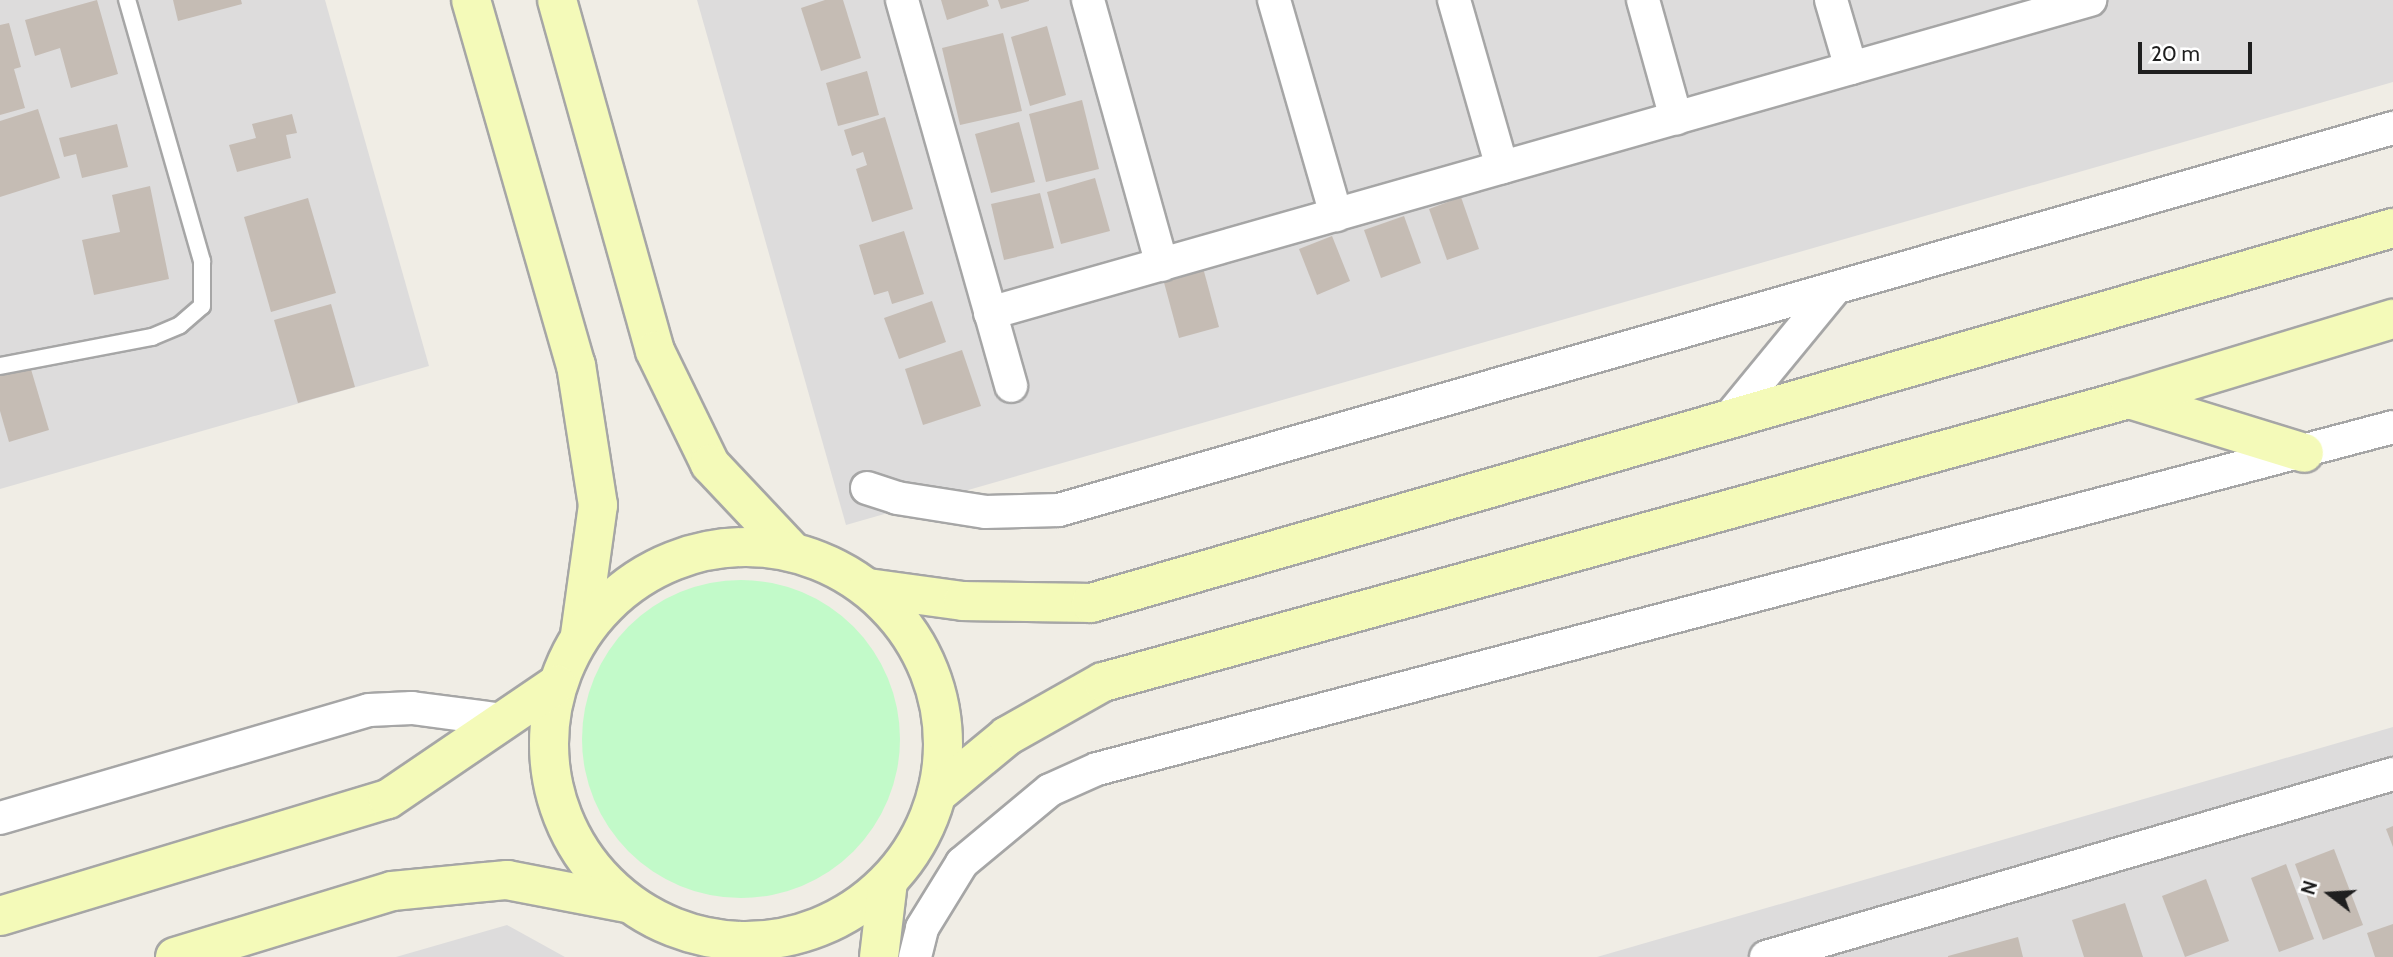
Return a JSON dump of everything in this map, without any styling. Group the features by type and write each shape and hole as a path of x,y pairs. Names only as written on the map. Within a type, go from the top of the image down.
{"street":[{"path":"471,0 576,365 598,505 580,634 557,684 548,764 572,842 626,903"},
{"path":"557,0 655,351 710,464 790,550"},
{"path":"902,0 1011,386"},
{"path":"1088,0 1162,265"},
{"path":"1274,0 1336,215"},
{"path":"1454,0 1502,167"},
{"path":"1643,0 1676,118"},
{"path":"1831,0 1851,68"},
{"path":"990,313 1851,68 2022,9 2090,0"},
{"path":"867,488 897,498 985,512 1059,510 2393,128"},
{"path":"868,587 963,601 1091,603 2393,228"},
{"path":"1727,420 1833,290"},
{"path":"937,794 1007,736 1103,682 2129,399 2393,319"},
{"path":"2129,399 2304,453"},
{"path":"915,957 922,928 962,863 1050,790 1097,769 2304,453 2393,427"},
{"path":"175,957 392,891 507,880 626,903 670,928 726,949 781,940 839,919 888,882 918,842 937,794 942,718 918,645 868,587 843,571 790,550 711,548 637,578 580,634"},
{"path":"0,916 388,799 557,684"},
{"path":"0,818 369,710 412,708 503,720"},
{"path":"1766,957 2393,774"},
{"path":"878,957 888,882"}],"lane":[{"path":"0,366 152,337 180,325 202,306 202,261 127,0"}],"shaded area":[{"path":"0,0 325,0 429,366 0,489"},
{"path":"697,0 2393,0 2393,82 846,525"},
{"path":"2393,727 2393,957 1597,957"},
{"path":"507,925 565,957 396,957"}],"green space":[{"path":"725,580 757,580 787,586 816,598 854,626 874,650 888,678 900,723 900,755 888,800 874,828 854,852 830,872 787,892 757,898 725,898 695,892 652,872 628,852 608,828 588,785 582,755 582,723 588,693 608,650 628,626 652,606 695,586"}],"building":[{"path":"97,0 118,74 71,88 60,48 35,56 25,20"},
{"path":"173,0 241,0 242,4 178,21"},
{"path":"825,0 843,0 861,58 821,71 801,8"},
{"path":"941,0 987,0 989,6 947,20"},
{"path":"998,0 1029,0 1029,1 1001,9"},
{"path":"9,23 21,67 14,69 25,108 0,115 0,25"},
{"path":"1047,26 1066,95 1030,106 1011,37"},
{"path":"1003,33 1022,111 960,125 942,48"},
{"path":"867,71 879,115 838,126 826,83"},
{"path":"1082,100 1099,169 1046,182 1029,114"},
{"path":"38,109 60,178 0,197 0,121"},
{"path":"292,114 297,133 286,135 291,158 237,172 229,145 256,138 252,124"},
{"path":"885,117 913,209 872,222 856,169 867,165 863,152 852,156 844,130"},
{"path":"1019,122 1035,182 991,193 975,134"},
{"path":"117,124 128,167 82,178 76,154 64,157 59,138"},
{"path":"1095,178 1110,231 1061,244 1047,192"},
{"path":"150,186 169,279 94,295 82,240 120,232 112,195"},
{"path":"1040,193 1054,248 1004,260 991,204"},
{"path":"1461,197 1479,249 1447,260 1429,209"},
{"path":"308,198 336,293 271,312 244,217"},
{"path":"1404,216 1421,263 1381,278 1364,230"},
{"path":"904,231 924,294 892,304 888,291 874,295 859,245"},
{"path":"1332,236 1350,281 1317,295 1299,249"},
{"path":"1202,264 1219,327 1179,338 1162,275"},
{"path":"932,301 946,342 899,359 884,318"},
{"path":"331,304 355,387 298,403 274,320"},
{"path":"962,350 981,406 923,425 905,369"},
{"path":"30,366 49,430 9,442 0,411 0,375"},
{"path":"2393,826 2393,847 2386,829"},
{"path":"2334,849 2363,925 2323,940 2295,864"},
{"path":"2286,864 2314,939 2279,952 2251,878"},
{"path":"2206,879 2229,941 2185,957 2162,896"},
{"path":"2125,903 2143,957 2084,957 2072,920"},
{"path":"2393,924 2393,957 2375,957 2367,933"},
{"path":"2018,937 2023,957 1948,957 1948,956"}]}
